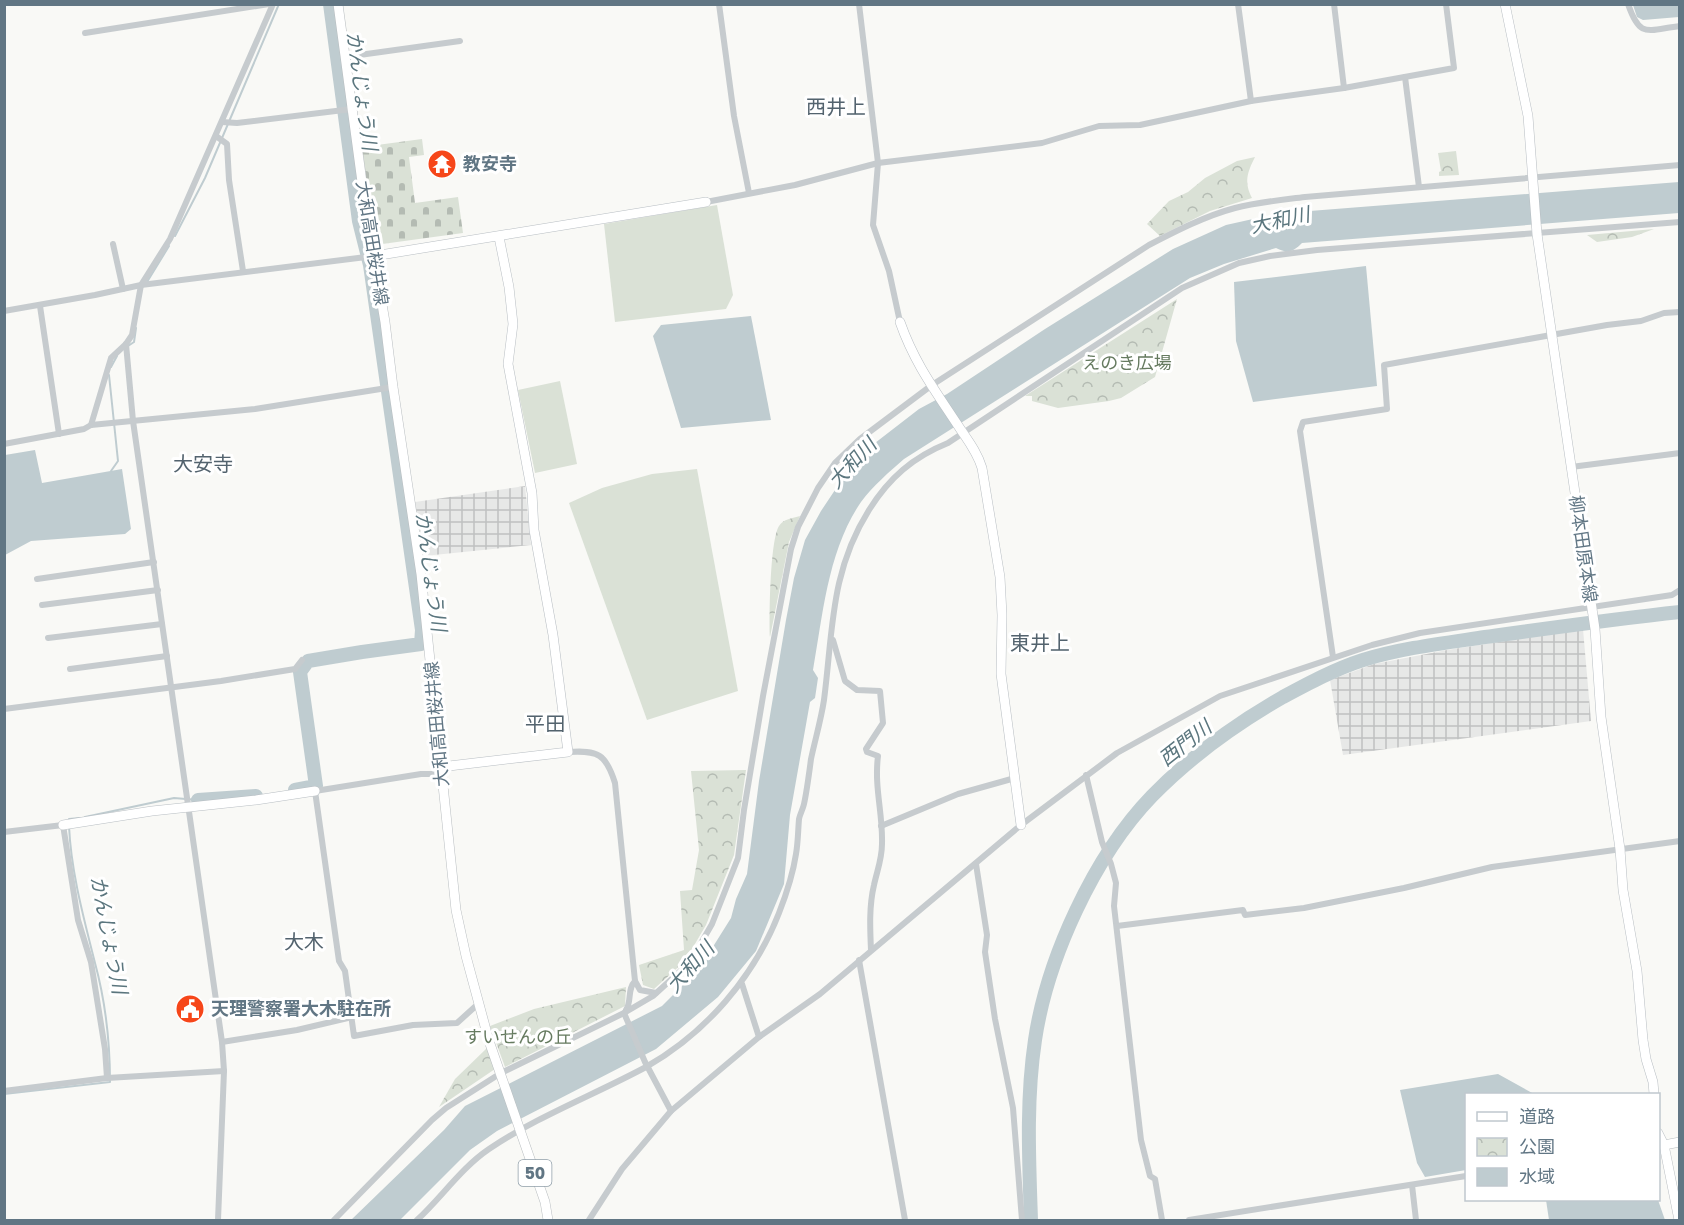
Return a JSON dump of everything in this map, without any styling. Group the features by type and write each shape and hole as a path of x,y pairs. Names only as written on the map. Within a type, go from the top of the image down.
{"main road":[{"name":"大和高田桜井線","path":"338,4 345,57 347,110 364,197 370,256 385,322 388,388 421,574 456,910 478,1004 545,1202 548,1221"},
{"name":"柳本田原本線","path":"1505,4 1528,116 1537,232 1595,629 1601,717 1620,849 1623,890 1637,970 1643,1040 1654,1093"},
{"path":"370,256 706,202"},
{"path":"442,772 449,766 568,752 553,635 534,530 532,493 508,364 513,324 509,287 499,237"},
{"path":"900,322 910,350 978,455 982,468 1000,576 1001,674 1021,825"},
{"path":"63,825 189,806 247,801 315,791"},
{"path":"1679,1221 1661,1145 1680,1142"}],"street":[{"path":"85,33 232,7 271,4 170,239 141,285 132,335 111,358 91,425"},
{"path":"719,4 735,125 749,193"},
{"path":"859,4 878,163 873,225 889,271 900,322"},
{"path":"1238,4 1251,101"},
{"path":"1334,4 1344,88"},
{"path":"706,202 795,185 878,163 1042,143 1099,126 1140,125 1251,101 1344,88 1454,68 1446,4"},
{"path":"1628,4 1638,27 1648,30 1680,26"},
{"path":"345,57 460,41"},
{"path":"1405,77 1419,187"},
{"path":"222,122 237,123 347,110"},
{"path":"216,136 227,144 229,180 243,271"},
{"path":"334,1221 432,1120 447,1108 501,1075 625,1015 656,993 686,966 697,950 711,924 738,858 763,696 791,549 798,527 818,488 836,463 860,439 933,386 1149,245 1181,229 1232,209 1305,196 1680,165"},
{"path":"417,1221 437,1202 465,1169 488,1150 520,1128 646,1064 690,1038 742,984 771,932 793,867 800,816 822,715 833,614 844,560 857,528 894,475 926,452 948,443 1182,288 1239,263 1270,256 1317,250 1680,222"},
{"path":"113,244 123,289"},
{"path":"4,311 141,285 370,256"},
{"path":"40,306 59,434"},
{"path":"1334,657 1300,431 1303,422 1387,409 1384,366 1552,334 1641,321 1664,313 1680,312"},
{"path":"126,344 133,420 222,1042 224,1071 218,1221"},
{"path":"4,444 84,429 91,425 255,408 388,388"},
{"path":"1571,467 1680,453"},
{"path":"37,579 154,562"},
{"path":"42,605 158,590"},
{"path":"590,1221 622,1169 671,1111 759,1037 820,994 1021,825 1117,753 1208,702 1334,657 1420,633 1592,611 1672,596 1680,590"},
{"path":"48,638 162,624"},
{"path":"832,635 845,681 857,690 880,691 883,723 866,749 867,752 878,756 876,777 881,826 881,866 874,885 870,920 872,950"},
{"path":"70,669 167,656"},
{"path":"4,709 295,669 302,660"},
{"path":"568,752 589,750 606,760 615,783 635,981 640,990 656,993"},
{"path":"442,772 315,791 339,961 345,971 354,1036 413,1025 457,1023 478,1004"},
{"path":"1086,775 1102,842 1116,883 1114,906 1141,1140 1150,1176 1155,1179 1162,1221"},
{"path":"881,826 958,794 1015,778"},
{"path":"4,832 63,825 78,920 91,962 105,1049 107,1078"},
{"path":"1117,926 1243,909 1245,915 1304,908 1492,867 1680,841"},
{"path":"976,864 987,935 985,951 995,1019 1013,1108 1022,1221"},
{"path":"859,960 905,1221"},
{"path":"635,981 630,986 629,1006 625,1015 646,1064 671,1111"},
{"path":"742,984 759,1037"},
{"path":"222,1042 297,1030 352,1017"},
{"path":"4,1091 107,1078 224,1071"},
{"path":"1190,1221 1465,1176"},
{"path":"1412,1185 1416,1221"}],"shaded area":[{"path":"525,486 531,545 424,556 415,502"},
{"path":"1583,629 1591,721 1343,755 1330,680 1374,664"}],"green space":[{"path":"422,139 424,155 409,157 415,203 458,197 463,233 375,245 362,147"},
{"path":"1456,151 1459,175 1439,176 1441,171 1438,153"},
{"path":"1255,157 1248,178 1252,198 1210,211 1160,236 1147,224 1169,201 1188,192 1205,178 1237,161"},
{"path":"717,205 733,295 726,309 615,322 604,224"},
{"path":"1654,229 1632,237 1597,242 1587,235"},
{"name":"えのき広場","path":"1177,299 1155,377 1121,398 1109,401 1058,408 1032,401 1032,396 1025,396"},
{"path":"560,381 577,464 535,473 518,390"},
{"path":"697,469 738,691 647,720 569,503 602,488 652,474"},
{"path":"800,516 789,542 770,637 771,579 776,534 783,522"},
{"path":"746,770 734,855 706,925 685,961 654,989 643,985 639,965 684,950 680,891 692,890 699,850 691,771"},
{"name":"すいせんの丘","path":"626,987 625,1006 505,1067 490,1026 534,1009"},
{"path":"488,1047 495,1069 439,1107 455,1079"}],"water":[{"path":"1633,5 1679,5 1679,17 1643,20 1637,17"},
{"name":"大和川","path":"1679,182 1679,213 1302,243 1290,251 1276,248 1224,264 1190,278 904,459 861,502 850,521 834,561 813,670 818,678 815,698 810,702 790,815 784,884 756,951 718,997 656,1049 497,1131 470,1150 400,1220 351,1220 444,1130 465,1106 662,1006 699,969 731,918 747,874 759,781 786,620 794,578 805,540 847,472 875,443 919,409 947,394 1173,249 1226,225 1289,211"},
{"path":"1366,266 1377,386 1253,402 1236,341 1234,282"},
{"path":"751,316 771,420 681,428 653,336 661,325"},
{"path":"35,450 42,483 122,469 131,529 125,534 31,541 5,555 5,455"},
{"path":"1498,1074 1532,1093 1465,1093 1465,1170 1425,1177 1417,1163 1400,1090"},
{"path":"1546,1201 1658,1201 1665,1220 1549,1220"}],"waterway":[{"path":"175,236 205,178 279,4"},
{"name":"かんじょう川","path":"295,790 316,786 300,672 308,661 421,644 422,630 370,265 359,221 330,4"},
{"path":"147,282 169,246"},
{"path":"128,346 134,342 136,328"},
{"path":"111,367 117,356"},
{"path":"109,375 118,461 111,471"},
{"name":"西門川","path":"1031,1220 1030,1085 1035,1040 1050,976 1076,910 1093,878 1131,820 1152,796 1214,742 1265,707 1322,677 1363,660 1439,644 1680,612"},
{"name":"かんじょう川","path":"198,800 256,796"},
{"name":"かんじょう川","path":"85,817 174,798 198,800"},
{"name":"かんじょう川","path":"69,821 69,819 80,818"},
{"name":"かんじょう川","path":"4,1094 110,1082 104,1007 75,878 69,826"}],"place":[{"name":"教安寺","path":"442,164"},
{"name":"天理警察署大木駐在所","path":"190,1009"}],"district":[{"name":"西井上","path":"836,107"},
{"name":"大安寺","path":"203,464"},
{"name":"東井上","path":"1040,643"},
{"name":"平田","path":"545,724"},
{"name":"大木","path":"304,942"}]}
